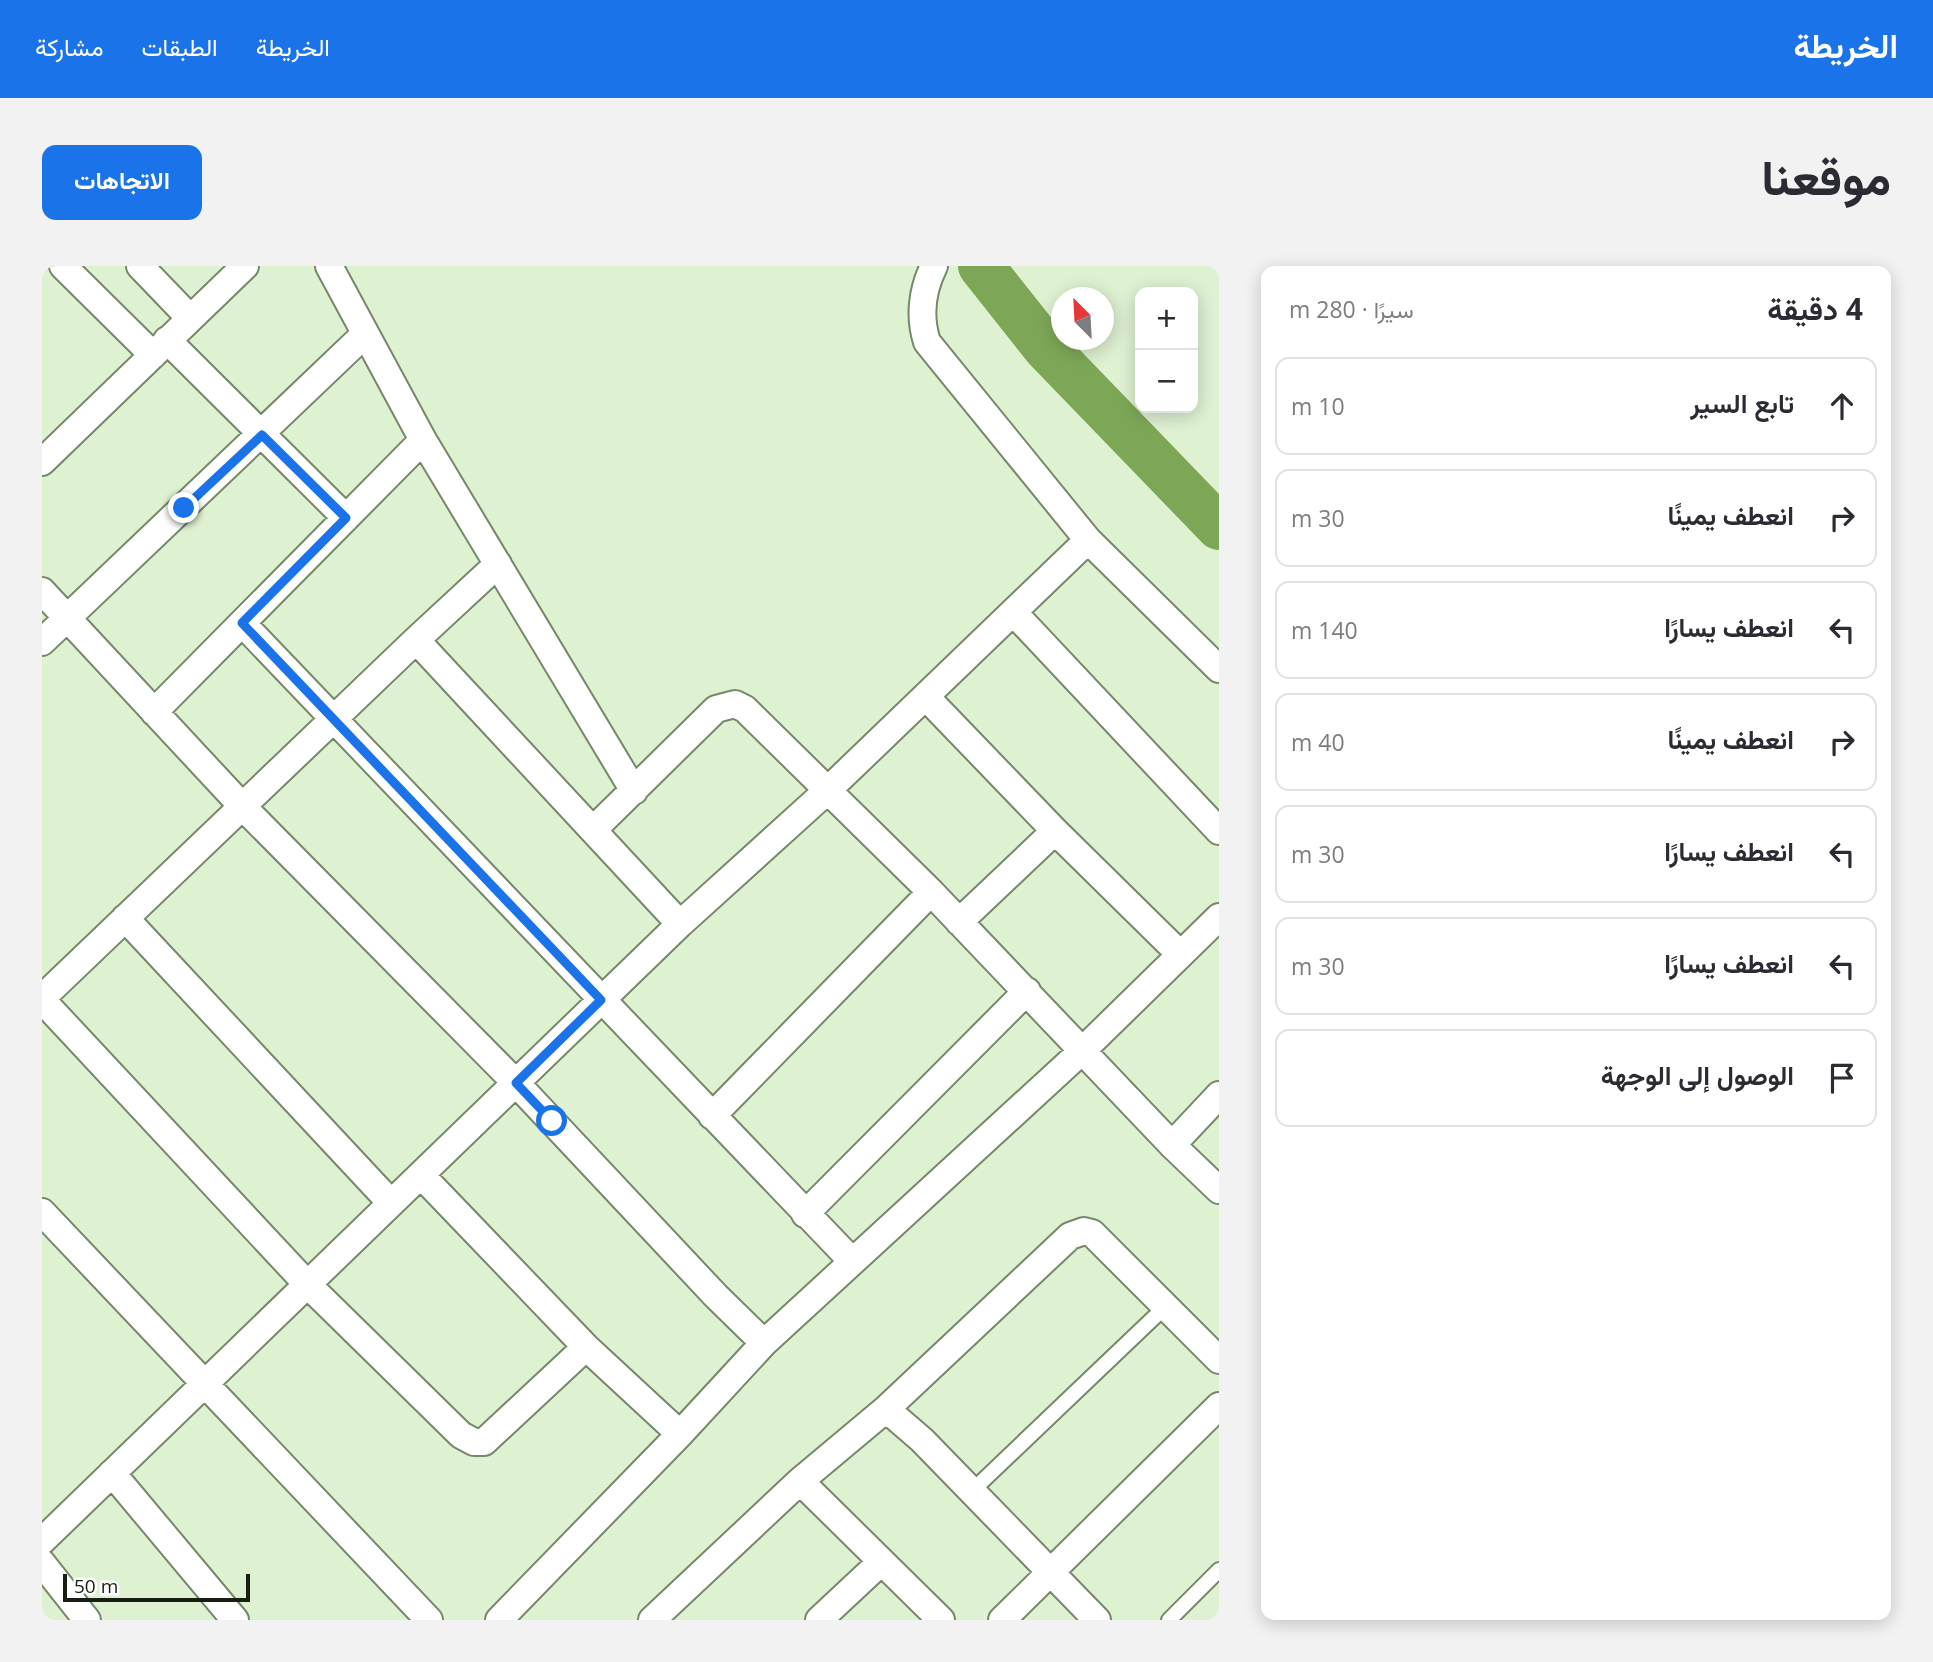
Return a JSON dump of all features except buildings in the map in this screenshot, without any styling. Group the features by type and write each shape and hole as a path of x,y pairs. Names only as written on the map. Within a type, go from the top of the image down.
{"street":[{"path":"63,266 262,435 346,518"},
{"path":"140,266 190,318"},
{"path":"42,462 245,266"},
{"path":"328,266 423,440 634,791"},
{"path":"934,266 927,279 923,299 922,326 927,342 1088,540 1219,668"},
{"path":"42,642 365,334"},
{"path":"154,712 423,440"},
{"path":"42,1541 680,924 828,790 1088,540"},
{"path":"498,564 42,999 307,1284 448,1423 474,1443 484,1441 586,1347"},
{"path":"42,591 242,806 516,1083 716,1296 764,1343"},
{"path":"1014,613 1219,831"},
{"path":"242,623 852,1261"},
{"path":"416,640 680,924"},
{"path":"926,697 1055,831 1180,954"},
{"path":"594,829 716,709 736,704 745,709 931,892 1172,1145 1219,1190"},
{"path":"959,922 1055,831"},
{"path":"712,1116 931,892"},
{"path":"499,1620 680,1434 764,1343 1083,1050 1219,916"},
{"path":"125,918 391,1203"},
{"path":"805,1214 1027,991"},
{"path":"1172,1145 1219,1095"},
{"path":"421,1175 586,1347 680,1434"},
{"path":"42,1212 429,1620"},
{"path":"652,1620 800,1481 886,1409 1070,1236 1084,1231 1093,1233 1219,1360"},
{"path":"1002,1620 1219,1406"},
{"path":"886,1409 922,1440 1097,1620"},
{"path":"112,1473 235,1620"},
{"path":"800,1481 941,1620"},
{"path":"819,1620 881,1562"},
{"path":"42,1563 87,1620"}],"lane":[{"path":"972,1491 1166,1306"},
{"path":"1169,1620 1219,1570"}],"waterway":[{"path":"981,266 1046,348 1219,527"}],"route":[{"path":"184,508 262,435 346,518 242,623 601,1000 516,1083 552,1121"}]}
